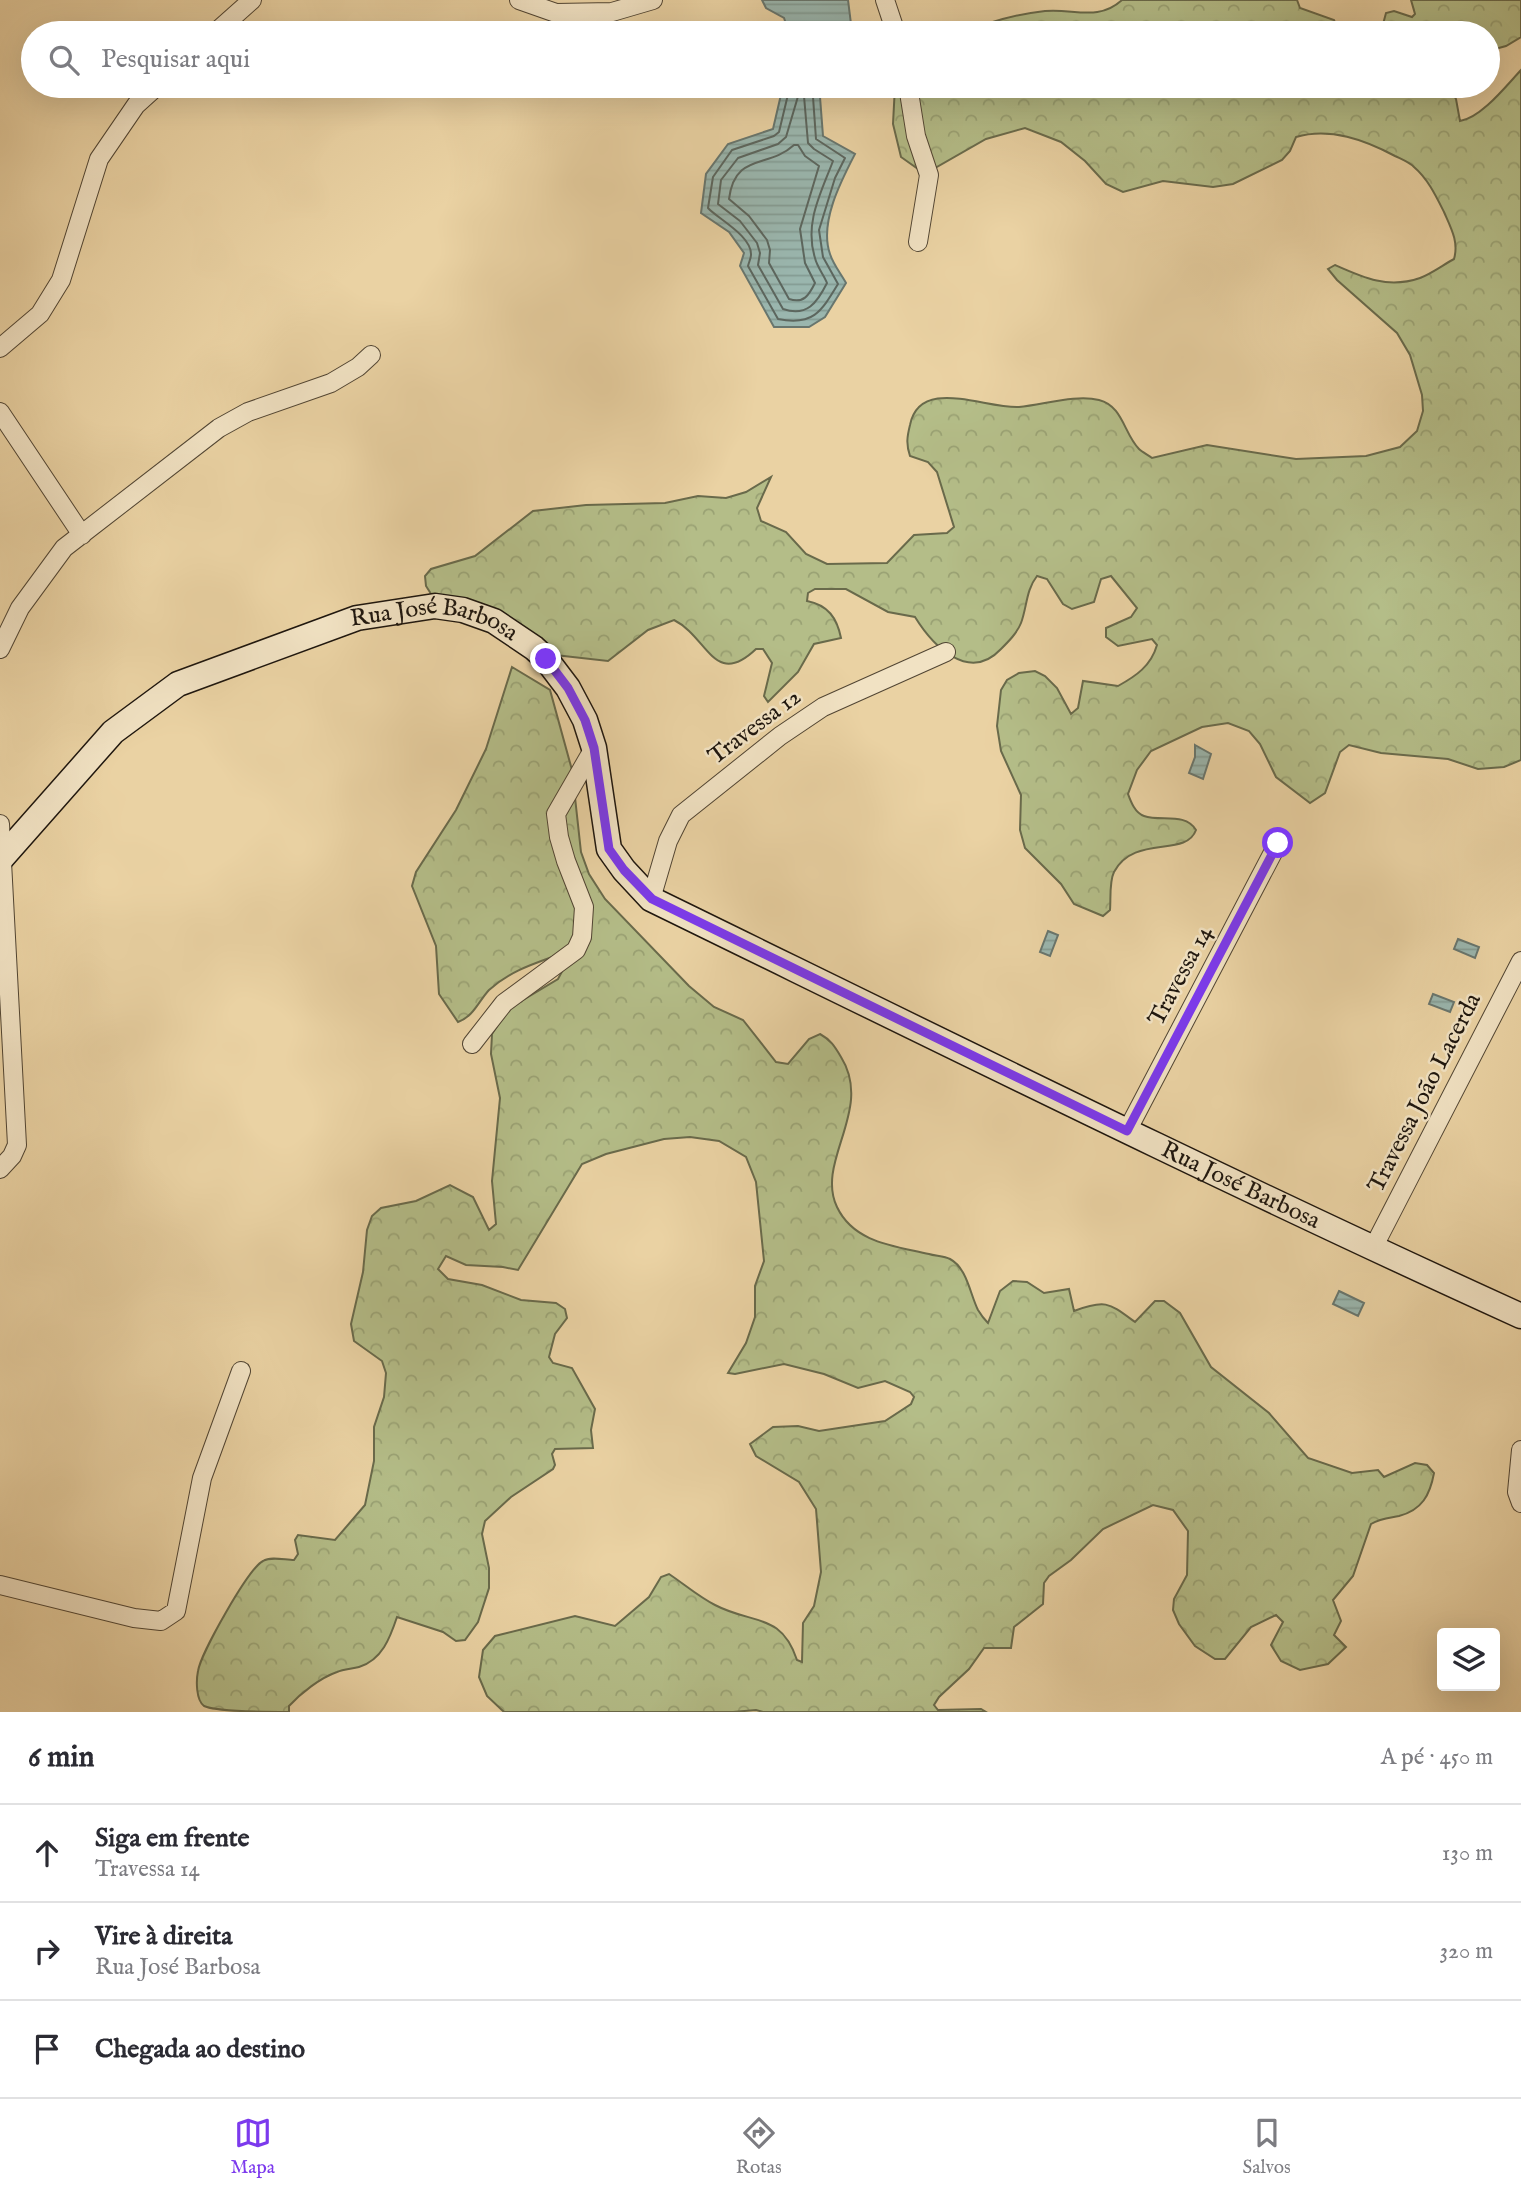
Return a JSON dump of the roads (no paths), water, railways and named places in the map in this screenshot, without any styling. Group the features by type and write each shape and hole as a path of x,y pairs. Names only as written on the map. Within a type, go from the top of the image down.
{"street":[{"path":"228,21 252,0"},
{"path":"519,0 556,13 612,12 653,0"},
{"path":"885,0 892,21"},
{"path":"0,348 40,314 61,280 99,159 144,98"},
{"path":"910,98 916,136 929,175 918,242"},
{"path":"0,649 20,608 64,548 219,428 248,412 331,383 358,368 371,355"},
{"path":"0,412 82,535"},
{"name":"Rua José Barbosa","path":"1,859 113,733 177,684 357,618 435,607 463,610 494,621 534,648 546,659 574,699 585,720 594,748 609,849 624,870 652,899 1127,1131 1521,1316"},
{"name":"Travessa 12","path":"652,899 668,841 681,815 780,736 822,707 946,652"},
{"path":"472,1044 504,1003 576,950 582,937 584,907 566,861 556,814 594,748"},
{"path":"0,824 17,1145 12,1156 0,1169"},
{"name":"Travessa 14","path":"1127,1131 1278,843"},
{"name":"Travessa João Lacerda","path":"1373,1248 1521,961"},
{"path":"0,1585 135,1618 160,1621 176,1611 202,1478 241,1371"},
{"path":"1521,1450 1517,1492 1521,1503"}],"water":[{"path":"762,0 848,0 851,21 785,21 766,8"},
{"path":"780,98 820,98 823,136 855,154 833,202 827,229 830,254 846,283 825,317 809,327 774,327 740,266 744,253 729,232 701,213 706,174 728,144 773,129"},
{"path":"1195,745 1211,754 1203,779 1189,773 1195,757"},
{"path":"1048,931 1058,935 1050,956 1040,952"},
{"path":"1458,939 1479,947 1475,958 1454,949"},
{"path":"1433,994 1454,1002 1450,1012 1429,1004"},
{"path":"1339,1291 1364,1303 1358,1316 1333,1304"}]}
